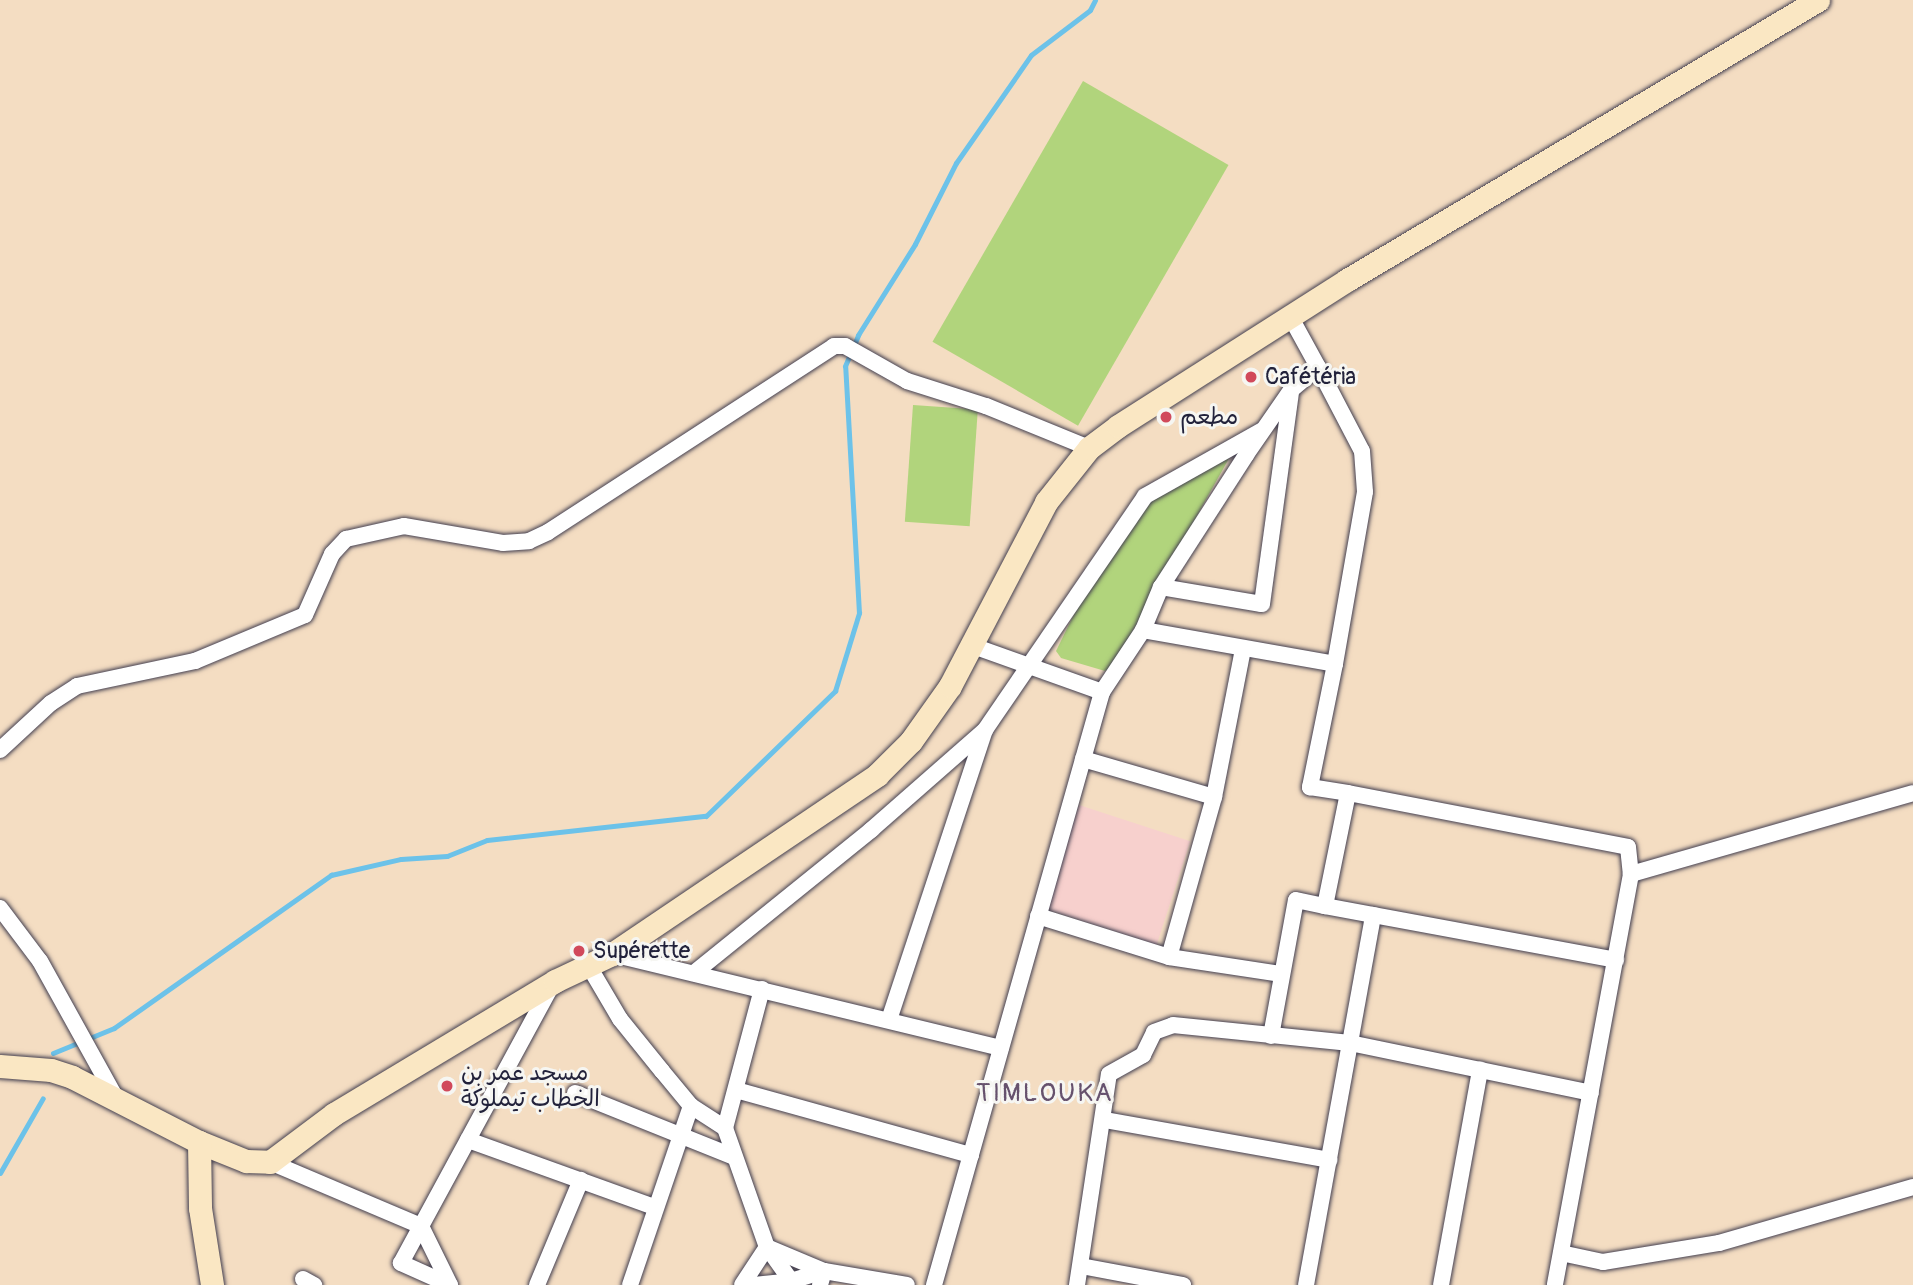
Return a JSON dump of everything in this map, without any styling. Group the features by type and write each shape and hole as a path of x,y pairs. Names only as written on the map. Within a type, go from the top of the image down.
{"street":[{"path":"270,1162 334,1114 555,981 587,963 612,954 877,775 931,714 973,646 1046,502 1089,448 1290,316 1818,0"},
{"path":"1290,316 1362,451 1365,492 1310,787 1628,848 1632,874 1555,1285"},
{"path":"0,750 77,686 195,661 305,615 332,554 346,539 404,526 503,543 529,541 548,533 834,345 845,345 907,381 986,406 1089,448"},
{"path":"934,1285 1101,692 1143,630 1161,587 1264,430 1291,390 1318,367"},
{"path":"1161,587 1262,604 1291,390"},
{"path":"694,973 872,830 985,730 1030,668 1098,560 1145,496 1264,430"},
{"path":"1143,630 1335,664"},
{"path":"973,646 1101,692"},
{"path":"1170,957 1214,797 1243,649"},
{"path":"889,1020 985,730"},
{"path":"1083,759 1214,797"},
{"path":"1325,906 1348,793"},
{"path":"1632,874 1913,793"},
{"path":"1271,1036 1296,900 1616,960"},
{"path":"0,908 40,961 117,1100"},
{"path":"1306,1285 1373,915"},
{"path":"1038,916 1170,957 1282,974"},
{"path":"612,954 1001,1048"},
{"path":"587,963 621,1019 691,1106 725,1128"},
{"path":"0,1066 51,1070 199,1142 246,1161 270,1162 421,1226 555,981"},
{"path":"762,989 725,1128 732,1156 767,1247 792,1283"},
{"path":"1077,1285 1105,1120 1110,1074 1143,1055 1154,1032 1173,1026 1350,1043 1591,1093"},
{"path":"1441,1285 1480,1070"},
{"path":"736,1090 971,1155"},
{"path":"575,1093 732,1156"},
{"path":"630,1285 654,1207 691,1106"},
{"path":"1105,1120 1329,1160"},
{"path":"468,1140 654,1207"},
{"path":"199,1142 200,1208 212,1285"},
{"path":"537,1285 581,1180"},
{"path":"1561,1253 1603,1262 1719,1243 1913,1187"},
{"path":"767,1247 822,1278"},
{"path":"742,1285 767,1247"},
{"path":"1081,1266 1183,1285"},
{"path":"754,1285 822,1278 906,1285"}],"shaded area":[{"path":"1079,805 1190,841 1157,945 1045,909"}],"green space":[{"path":"1083,81 1228,165 1078,426 932,342"},
{"path":"913,405 978,410 970,526 905,522"},
{"path":"1232,453 1113,666 1105,671 1061,658 1056,651 1082,598 1145,502"}],"waterway":[{"path":"53,1053 114,1028 331,875 401,859 447,856 487,840 706,816 835,691 859,613 845,366 858,335 915,244 956,163 1031,55 1090,10 1095,0"},
{"path":"0,1173 43,1098"}],"place":[{"name":"Cafétéria","path":"1251,377"},
{"name":"مطعم","path":"1166,417"},
{"name":"Supérette","path":"579,951"},
{"name":"مسجد عمر بن الخطاب تيملوكة","path":"447,1086"}],"district":[{"name":"TIMLOUKA","path":"1045,1094"}]}
